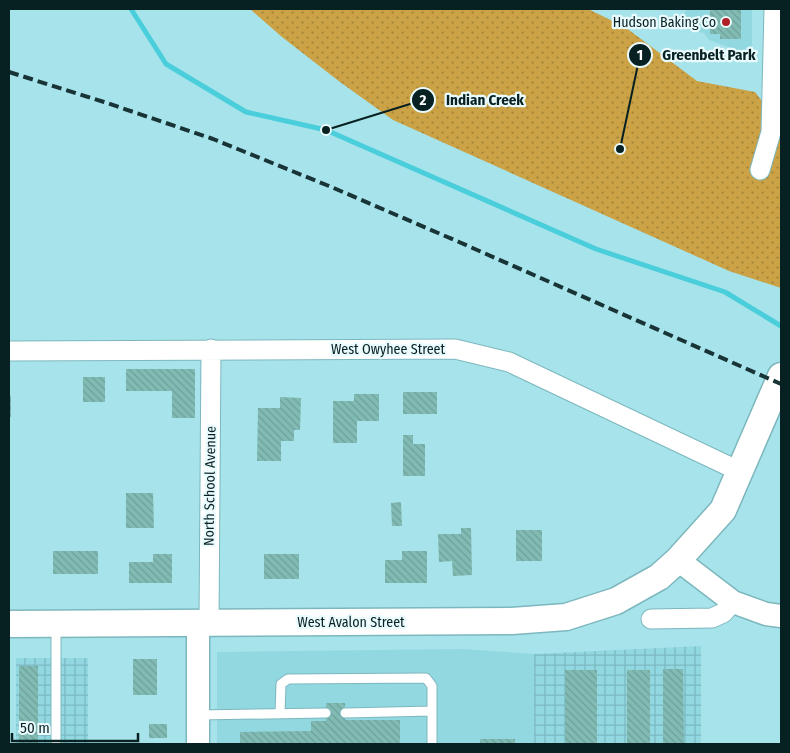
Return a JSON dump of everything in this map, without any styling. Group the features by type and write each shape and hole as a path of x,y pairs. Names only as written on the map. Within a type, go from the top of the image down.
{"main road":[{"name":"West Avalon Street","path":"9,624 512,621 566,617 616,601 659,577 678,560 723,510 781,376"}],"street":[{"path":"760,170 771,132 774,9"},
{"name":"North School Avenue","path":"203,623 211,349"},
{"name":"West Owyhee Street","path":"9,350 455,349 509,362 741,472"},
{"path":"678,560 733,602 766,614 781,616"},
{"path":"651,619 712,618 723,613 733,602"},
{"path":"198,744 203,623"}],"lane":[{"path":"56,623 56,744"},
{"path":"280,713 281,684 288,679 426,678 432,686 432,744"},
{"path":"345,712 432,711"},
{"path":"198,714 326,712"}],"shaded area":[{"path":"250,9 588,9 625,27 697,81 755,92 781,125 781,288 729,271 393,120 282,37"},
{"path":"686,9 752,9 752,52 741,52 709,40 704,33 681,28"},
{"path":"701,646 701,744 534,744 534,654"},
{"path":"462,649 534,654 534,744 217,744 217,652"},
{"path":"16,658 88,658 88,744 16,744"}],"building":[{"name":"Hudson Baking Co","path":"710,9 741,9 741,39 720,39 720,34 710,34"},
{"path":"126,369 195,369 195,418 172,418 172,391 126,391"},
{"path":"83,377 105,377 105,402 83,402"},
{"path":"403,392 437,392 437,414 403,414"},
{"path":"354,394 379,394 379,421 357,421 357,443 333,443 333,401 354,401"},
{"path":"9,396 11,396 11,417 9,417"},
{"path":"280,397 301,398 300,430 294,430 294,441 281,441 281,461 257,461 258,408 280,408"},
{"path":"403,435 413,435 413,444 425,444 425,476 403,476"},
{"path":"126,493 153,493 154,528 126,528"},
{"path":"401,502 402,526 392,526 391,503"},
{"path":"461,528 471,528 472,575 453,576 452,561 439,562 438,534 461,534"},
{"path":"516,530 542,530 542,561 516,561"},
{"path":"53,551 98,551 98,574 53,574"},
{"path":"402,551 427,551 427,583 385,583 385,560 402,560"},
{"path":"153,554 172,554 172,583 129,583 129,562 153,562"},
{"path":"264,554 299,554 299,579 264,579"},
{"path":"133,659 157,659 157,695 133,695"},
{"path":"19,666 38,666 38,744 19,744"},
{"path":"663,669 683,669 684,744 663,744"},
{"path":"565,670 597,670 597,744 565,744"},
{"path":"627,670 650,670 650,744 627,744"},
{"path":"326,703 345,703 345,720 400,720 400,744 240,744 240,732 311,731 311,721 326,721"},
{"path":"149,724 167,724 167,738 149,738"},
{"path":"480,739 515,739 515,744 480,744"}],"waterway":[{"path":"131,9 166,64 246,112 326,130 596,249 725,292 781,326"}],"railway":[{"path":"9,72 213,139 459,242 781,384"}],"place":[{"name":"Hudson Baking Co","path":"726,22"},
{"name":"Indian Creek","path":"326,130"},
{"name":"Greenbelt Park","path":"620,149"}]}
